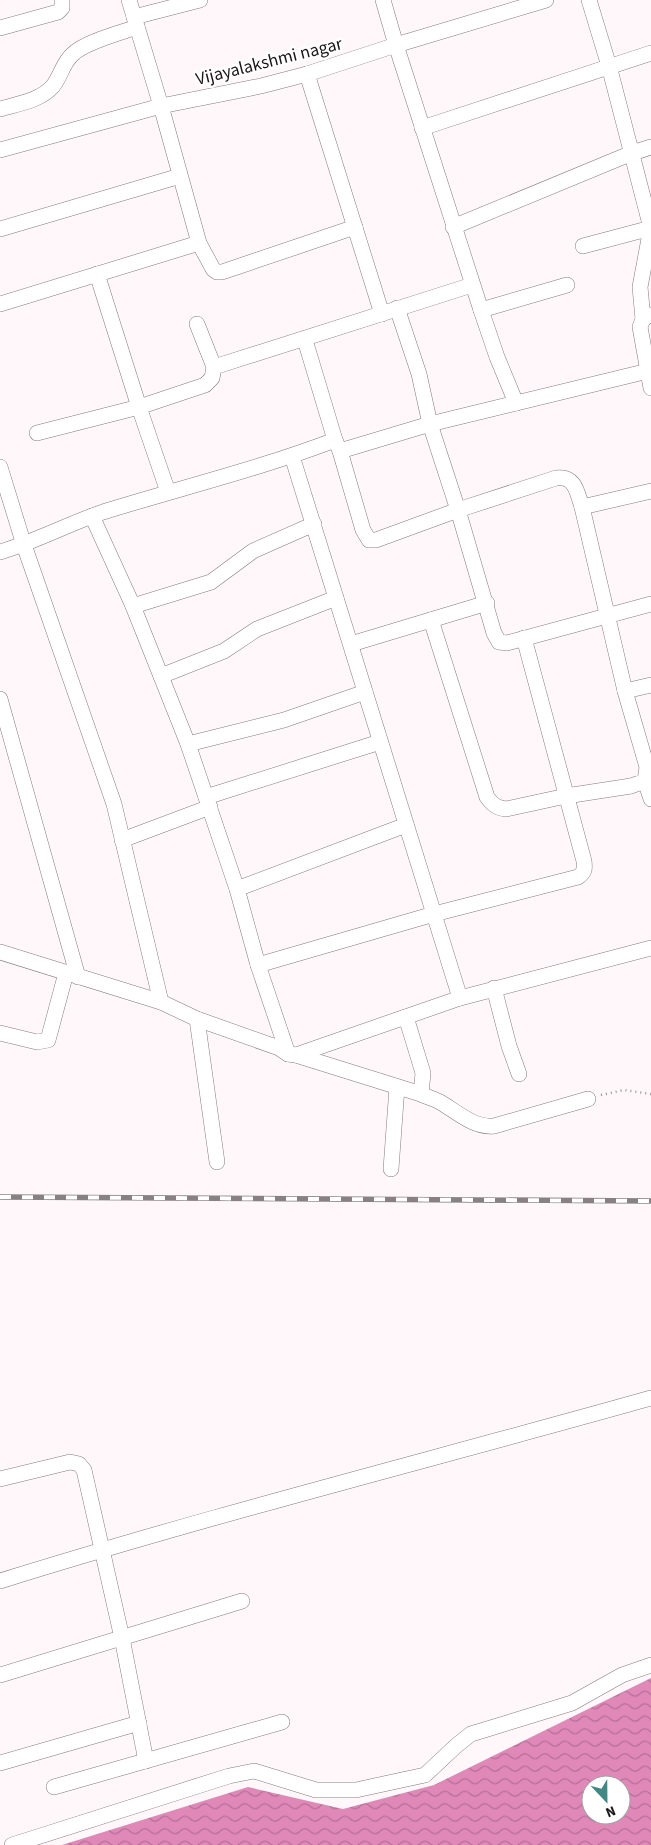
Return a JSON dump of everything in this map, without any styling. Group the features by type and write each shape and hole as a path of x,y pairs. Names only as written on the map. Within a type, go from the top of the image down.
{"street":[{"path":"0,28 58,12 62,8 62,0"},
{"path":"129,0 199,243 213,269 217,272 222,272 355,227"},
{"path":"0,109 44,94 53,86 67,60 73,53 82,48 135,22 200,0"},
{"path":"383,0 472,286 516,404"},
{"name":"Vijayalakshmi nagar","path":"0,150 161,106 261,86 307,74 546,0"},
{"path":"589,0 609,66 651,228 640,287 647,317 640,327 651,388"},
{"path":"422,128 651,53"},
{"path":"307,74 382,314"},
{"path":"453,227 632,153 651,147"},
{"path":"0,229 180,176"},
{"path":"582,246 651,228"},
{"path":"0,304 199,243"},
{"path":"98,274 139,407 168,492"},
{"path":"481,310 566,285"},
{"path":"214,368 305,340 397,308 472,286"},
{"path":"397,308 419,374 430,424 487,603 494,633 499,642 506,643 651,604"},
{"path":"37,433 139,407 205,385 212,378 214,368 198,324"},
{"path":"305,340 362,530 369,540 376,540 458,510 564,477 570,480 582,507 626,692 647,767 644,781 651,799"},
{"path":"0,552 24,545 92,516 292,456 648,371"},
{"path":"292,456 460,998"},
{"path":"0,467 24,545 114,804 161,1002"},
{"path":"582,507 651,491"},
{"path":"92,516 133,606 188,744 238,889 258,965 292,1055"},
{"path":"133,606 211,582 252,551 314,524"},
{"path":"161,676 224,651 256,629 336,598"},
{"path":"351,644 487,603"},
{"path":"431,620 487,797 492,804 498,808 506,809 566,796 631,786 644,781"},
{"path":"258,965 434,914 578,877 583,873 585,868 584,861 524,638"},
{"path":"626,692 651,685"},
{"path":"188,744 284,720 365,692"},
{"path":"0,699 72,975 48,1040 37,1042 0,1033"},
{"path":"122,840 208,802 380,742"},
{"path":"645,762 651,747"},
{"path":"238,889 406,825"},
{"path":"292,1055 460,998 651,948"},
{"path":"0,952 161,1002 197,1019 279,1048 292,1055 421,1094 485,1127 588,1099"},
{"path":"494,988 509,1046 519,1074"},
{"path":"406,1017 423,1073 421,1094"},
{"path":"197,1019 217,1162"},
{"path":"391,1169 397,1087"},
{"path":"0,1581 343,1482 651,1398"},
{"path":"0,1479 70,1462 79,1464 84,1470 122,1638 146,1761"},
{"path":"0,1675 242,1601"},
{"path":"12,1845 229,1776 254,1771 316,1790 356,1790 425,1775 471,1734 572,1703 622,1675 651,1666"},
{"path":"54,1787 282,1722"},
{"path":"0,1764 139,1723"}],"path":[{"path":"588,1099 624,1090 651,1094"}],"water":[{"path":"651,1678 651,1845 62,1845 248,1787 343,1809 434,1785"}],"railway":[{"path":"0,1197 651,1201"}]}
